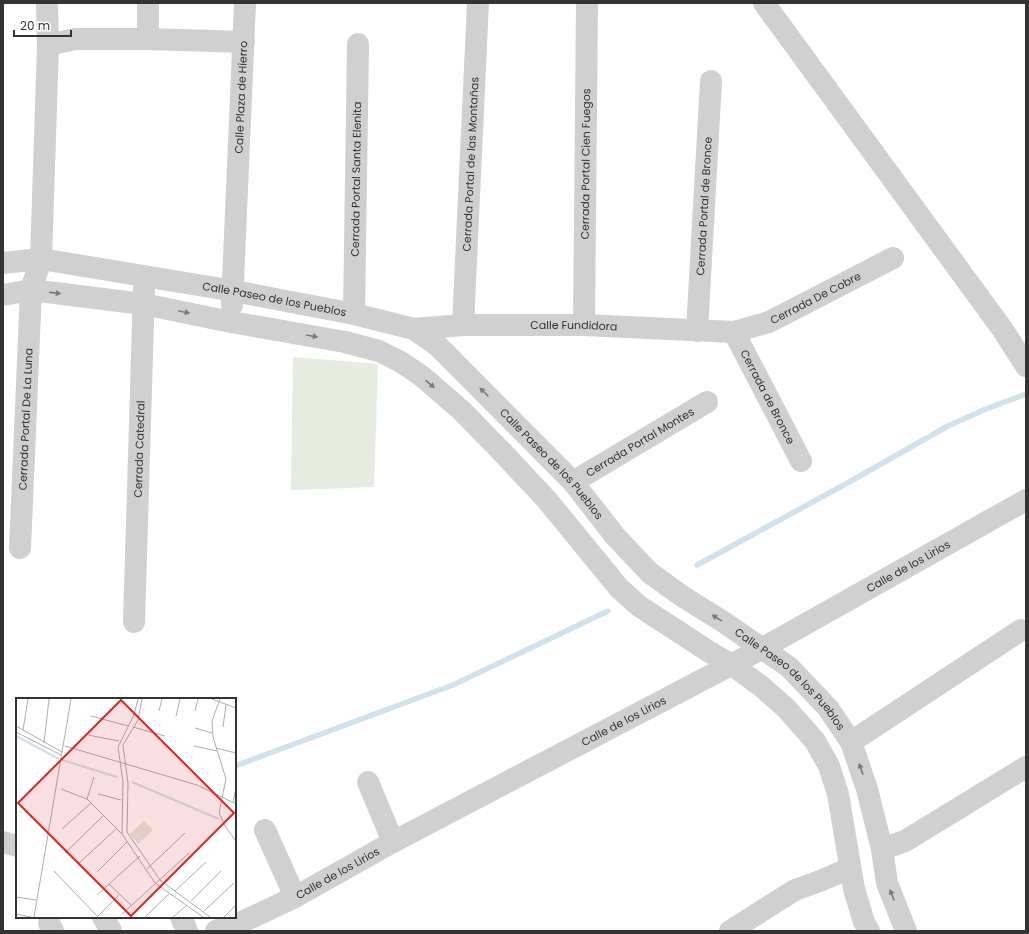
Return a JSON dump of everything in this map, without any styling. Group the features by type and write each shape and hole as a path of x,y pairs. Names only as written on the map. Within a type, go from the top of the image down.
{"street":[{"path":"41,259 48,45 47,3"},
{"path":"148,3 148,39"},
{"path":"244,42 245,3"},
{"name":"Cerrada Portal de las Montañas","path":"463,325 478,3"},
{"name":"Cerrada Portal Cien Fuegos","path":"584,325 588,3"},
{"path":"764,3 1004,330 1026,366"},
{"name":"Calle Plaza de Hierro","path":"48,45 74,39 148,39 244,42 234,291 231,322"},
{"name":"Cerrada Portal Santa Elenita","path":"354,314 358,44"},
{"name":"Cerrada Portal de Bronce","path":"697,331 711,81"},
{"name":"Cerrada De Cobre","path":"734,332 769,322 894,258"},
{"name":"Calle Paseo de los Pueblos","path":"3,263 41,259 234,291 354,314 414,329 438,346 573,482 615,536 650,573 682,596 790,667 824,703 851,742 867,789 882,849 887,883 906,931"},
{"name":"Cerrada Portal De La Luna","path":"20,548 31,290 41,259"},
{"name":"Cerrada Catedral","path":"134,622 144,277"},
{"name":"Calle Paseo de los Pueblos","path":"3,295 31,290 143,304 231,322 345,342 380,351 400,362 428,382 462,411 503,452 547,500 619,588 639,606 708,651 732,664 762,687 786,708 814,742 829,766 838,794 854,889 864,922 869,931"},
{"name":"Calle Fundidora","path":"414,329 463,325 584,325 734,332"},
{"name":"Cerrada de Bronce","path":"734,332 801,461"},
{"name":"Cerrada Portal Montes","path":"573,482 707,402"},
{"name":"Calle de los Lirios","path":"216,931 242,922 295,897 393,842 763,648 1026,500"},
{"path":"591,554 615,536"},
{"path":"851,742 1020,630"},
{"path":"882,849 905,841 1026,767"},
{"path":"368,782 393,842"},
{"path":"265,830 295,897"},
{"path":"3,842 16,846"},
{"path":"730,931 795,890 850,868"},
{"path":"104,918 111,931"},
{"path":"181,918 187,931"}],"shaded area":[{"path":"293,357 378,364 374,487 291,490"}],"waterway":[{"path":"697,565 948,426 986,409 1026,394"},
{"path":"236,766 453,685 608,611"}]}
